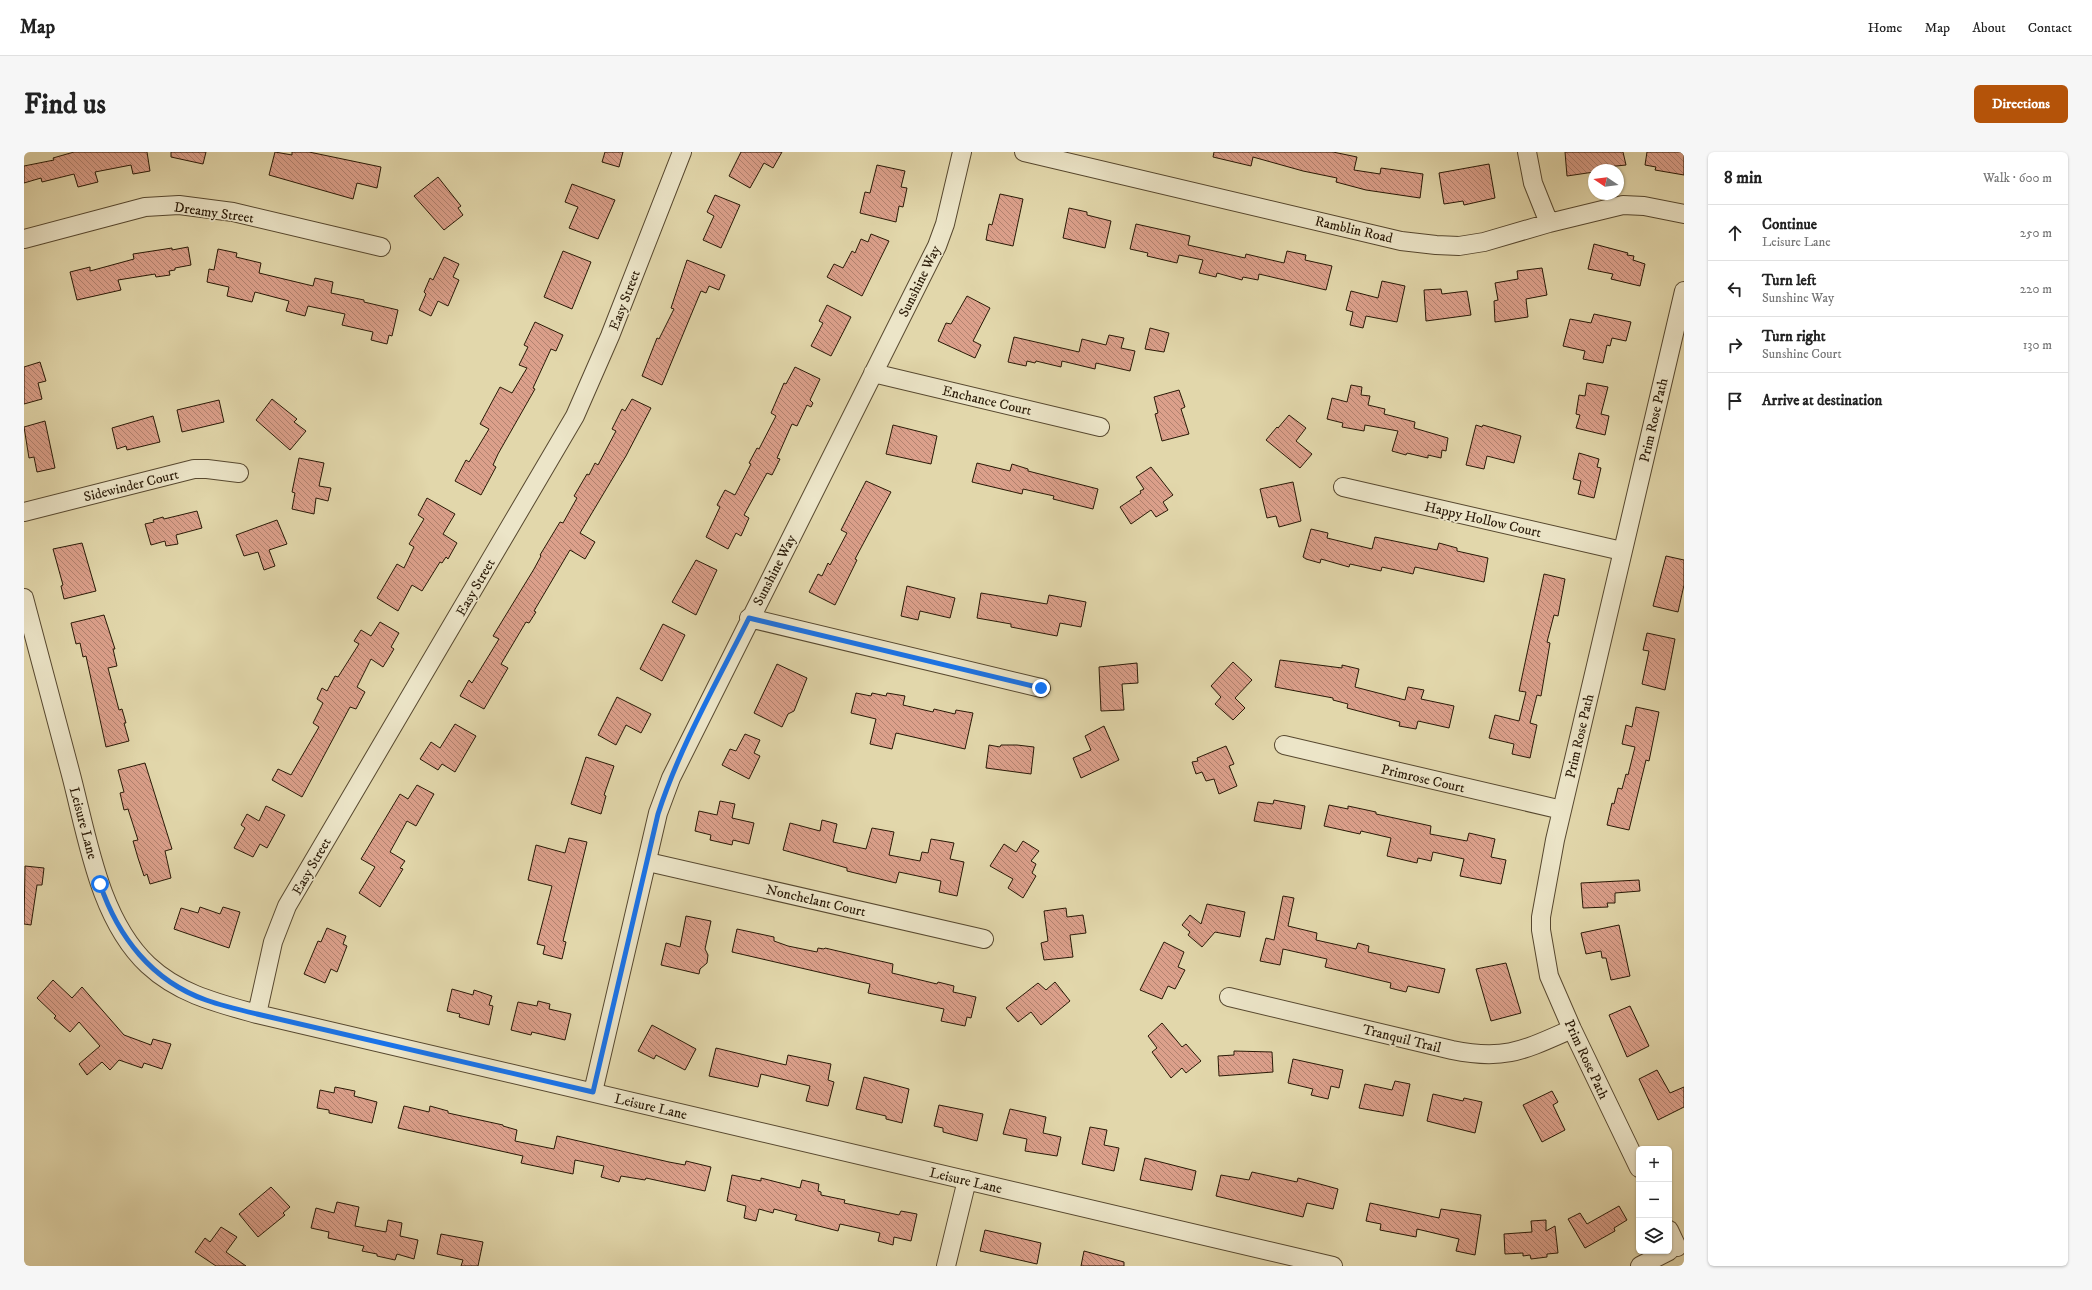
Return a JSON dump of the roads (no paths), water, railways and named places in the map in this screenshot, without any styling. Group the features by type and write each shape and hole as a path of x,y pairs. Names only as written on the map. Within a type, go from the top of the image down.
{"street":[{"name":"Easy Street","path":"257,1014 273,942 287,906 575,416 610,336 682,152"},
{"name":"Sunshine Way","path":"593,1092 658,814 670,778 937,246 945,224 962,152"},
{"name":"Ramblin Road","path":"1024,152 1401,241 1436,246 1459,246 1484,242 1549,223 1622,205 1644,206 1684,214"},
{"path":"1527,152 1533,183 1549,223"},
{"name":"Dreamy Street","path":"24,239 145,207 179,205 233,212 381,247"},
{"name":"Prim Rose Path","path":"1636,1162 1572,1029 1549,976 1541,930 1541,905 1622,551 1684,291"},
{"name":"Enchance Court","path":"873,373 1100,427"},
{"name":"Sidewinder Court","path":"24,512 194,469 239,473"},
{"name":"Happy Hollow Court","path":"1343,487 1622,551"},
{"name":"Leisure Lane","path":"24,598 100,884 107,904 122,934 148,964 164,978 184,990 206,1000 257,1014 1333,1266"},
{"path":"749,618 1041,688"},
{"name":"Primrose Court","path":"1284,745 1562,810"},
{"name":"Nonchelant Court","path":"648,862 984,939"},
{"name":"Tranquil Trail","path":"1229,997 1452,1050 1485,1056 1511,1053 1530,1048 1572,1029"},
{"path":"946,1266 966,1180"},
{"path":"1640,1266 1675,1248"}]}
